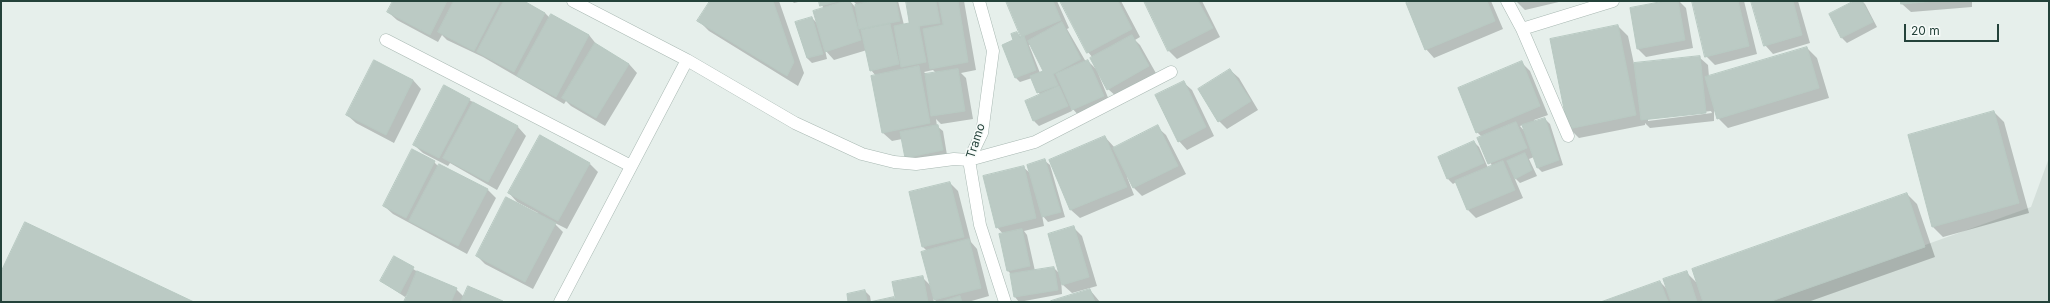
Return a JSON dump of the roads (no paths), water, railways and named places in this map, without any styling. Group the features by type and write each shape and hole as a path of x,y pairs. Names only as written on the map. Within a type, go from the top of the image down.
{"street":[{"path":"573,1 687,60 795,123 862,154 882,160 916,164 954,159 969,160 1035,142 1170,72"},
{"name":"Tramo","path":"979,1 992,51 982,133 969,160 980,225 1005,302"},
{"path":"1507,1 1522,29 1568,136"},
{"path":"1522,29 1598,4 1613,1"},
{"path":"386,40 631,166"},
{"path":"560,302 687,60"}]}
